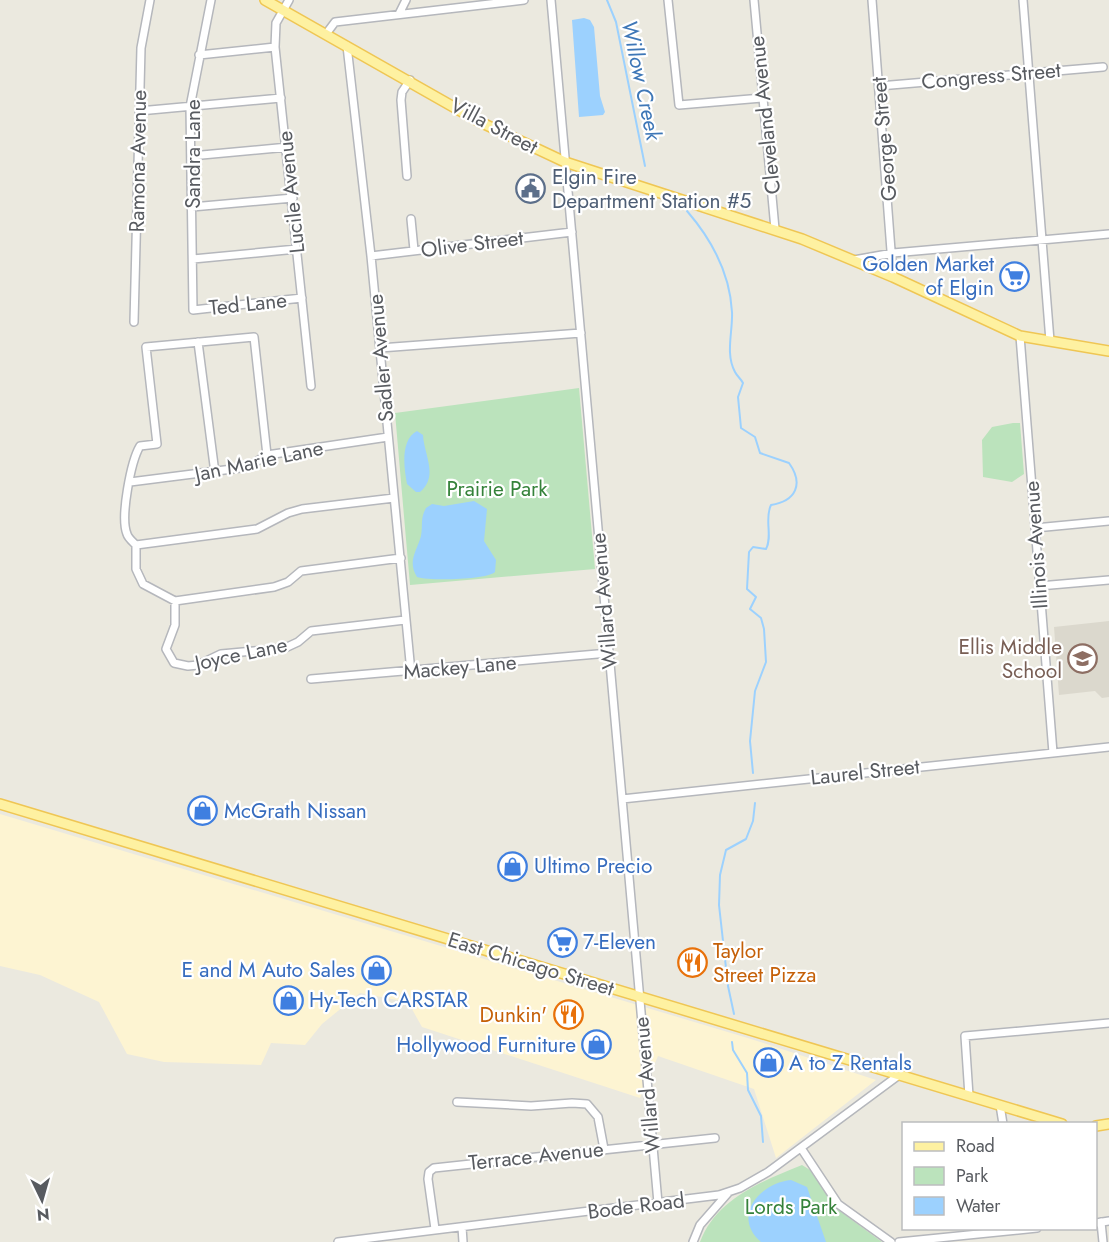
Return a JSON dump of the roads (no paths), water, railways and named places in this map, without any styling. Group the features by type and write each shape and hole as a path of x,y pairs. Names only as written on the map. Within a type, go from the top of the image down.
{"main road":[{"name":"Villa Street","path":"264,0 507,136 566,162 775,229 893,277 1020,336 1109,351"},
{"name":"East Chicago Street","path":"0,804 1055,1122"}],"street":[{"name":"Ramona Avenue","path":"134,322 141,48 150,0"},
{"name":"Sandra Lane","path":"194,309 190,107 198,55 211,0"},
{"name":"Lucile Avenue","path":"289,0 275,30 275,47 288,147 310,386"},
{"path":"399,14 406,0"},
{"path":"326,34 335,22 524,0"},
{"name":"Willard Avenue","path":"551,0 658,1203"},
{"path":"668,0 679,105 762,98"},
{"name":"Cleveland Avenue","path":"754,0 775,229"},
{"name":"George Street","path":"872,0 893,253 893,277"},
{"path":"1023,0 1050,341"},
{"name":"Sadler Avenue","path":"347,46 371,255 411,672"},
{"path":"198,55 275,47"},
{"name":"Congress Street","path":"879,86 1103,67"},
{"path":"407,176 401,100 402,92 410,80"},
{"path":"140,111 281,98"},
{"path":"191,156 288,147"},
{"path":"192,207 292,198"},
{"path":"411,219 414,250"},
{"name":"Olive Street","path":"371,255 572,232"},
{"path":"854,260 893,253 1109,234"},
{"path":"193,259 297,249"},
{"name":"Ted Lane","path":"194,309 302,298"},
{"path":"380,348 581,333"},
{"path":"267,455 254,336 146,347 157,444 140,446 133,457 126,524 127,534 136,545 136,569 143,584 175,601 274,587 288,582 301,571 401,558"},
{"name":"Illinois Avenue","path":"1020,336 1053,753"},
{"path":"198,342 215,473"},
{"name":"Jan Marie Lane","path":"130,482 215,473 248,467 267,455 388,437"},
{"path":"136,545 257,529 288,513 302,509 394,498"},
{"path":"1035,528 1109,521"},
{"path":"1039,586 1109,580"},
{"name":"Joyce Lane","path":"175,601 175,625 166,649 174,663 188,666 221,654 285,648 298,642 311,631 405,620"},
{"name":"Mackey Lane","path":"311,679 609,653"},
{"name":"Laurel Street","path":"622,800 1109,747"},
{"path":"969,1096 965,1036 1109,1023"},
{"name":"Bode Road","path":"338,1242 713,1197 730,1192 754,1180 801,1148 898,1075"},
{"path":"456,1102 531,1106 572,1102 587,1104 598,1117 604,1149"},
{"path":"1000,1106 1003,1122"},
{"name":"Terrace Avenue","path":"435,1229 428,1179 430,1171 439,1167 715,1138"},
{"path":"801,1148 838,1204 891,1242"},
{"path":"693,1242 705,1219 730,1192"},
{"path":"1102,1222 1103,1242"},
{"path":"462,1227 463,1242"},
{"path":"899,1242 1017,1230"}],"water":[{"path":"584,18 590,20 594,27 600,96 605,112 603,115 579,117 572,20"},
{"path":"417,431 423,435 430,472 426,486 420,492 416,492 407,484 404,463 408,441"},
{"path":"474,501 487,509 484,541 496,560 495,572 481,577 457,579 417,577 413,561 421,536 422,519 426,508 432,504 444,506"},
{"path":"791,1180 807,1187 826,1242 761,1242 752,1232 749,1212 753,1202 769,1187"}],"waterway":[{"name":"Willow Creek","path":"607,0 616,22 645,166"},
{"name":"Willow Creek","path":"687,211 712,246 728,284 732,312 730,358 735,372 743,383 738,397 741,428 755,437 760,453 789,463 796,478 792,495 780,503 771,505 768,516 769,539 766,549 753,547 749,552 747,589 756,597 750,609 761,618 766,662 755,691 750,741 753,773"},
{"name":"Willow Creek","path":"734,1014 728,986 719,905 720,875 726,850 746,839 753,821 755,803"},
{"name":"Willow Creek","path":"732,1042 733,1050 747,1073 748,1090 761,1116 763,1142"}],"place":[{"name":"Elgin Fire Department Station #5","path":"531,189"},
{"name":"Golden Market of Elgin","path":"1015,276"},
{"name":"Ellis Middle School","path":"1083,659"},
{"name":"McGrath Nissan","path":"203,811"},
{"name":"Ultimo Precio","path":"513,866"},
{"name":"7-Eleven","path":"562,942"},
{"name":"Taylor Street Pizza","path":"692,963"},
{"name":"E and M Auto Sales","path":"376,970"},
{"name":"Hy-Tech CARSTAR","path":"288,1000"},
{"name":"Dunkin'","path":"568,1015"},
{"name":"Hollywood Furniture","path":"597,1045"},
{"name":"A to Z Rentals","path":"768,1063"}],"park label":[{"name":"Prairie Park","path":"497,489"},
{"name":"Lords Park","path":"791,1207"}]}
